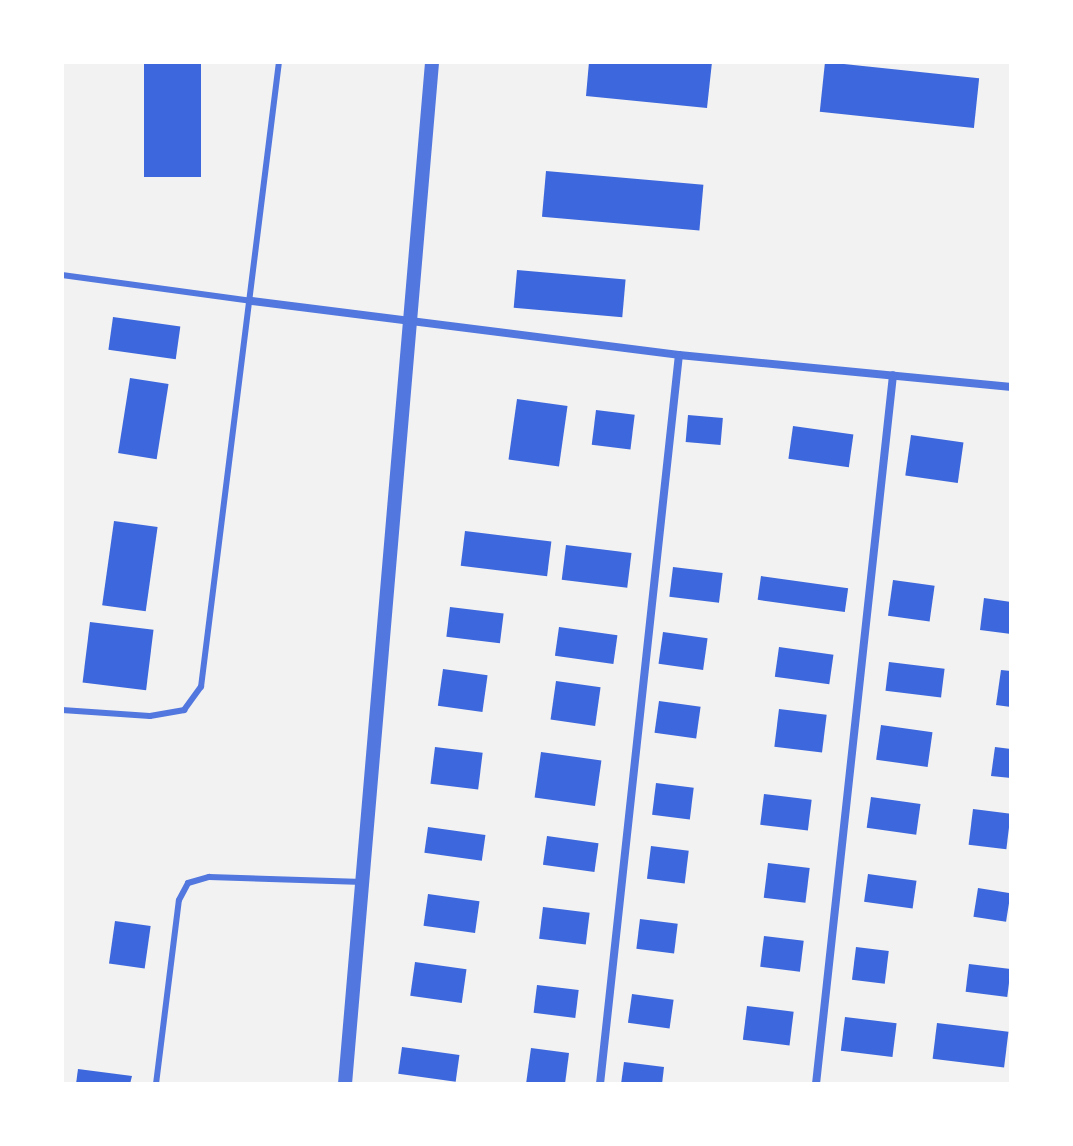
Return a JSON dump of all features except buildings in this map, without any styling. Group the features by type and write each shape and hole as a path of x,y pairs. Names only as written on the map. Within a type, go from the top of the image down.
{"street":[{"path":"345,1084 432,62"},
{"path":"252,301 409,318 679,355 1011,387"},
{"path":"600,1084 679,355"},
{"path":"816,1084 893,375"}],"lane":[{"path":"62,710 150,716 184,710 201,687 252,301 279,62"},
{"path":"62,275 252,301"},
{"path":"156,1084 179,900 188,883 209,877 363,882"}]}
